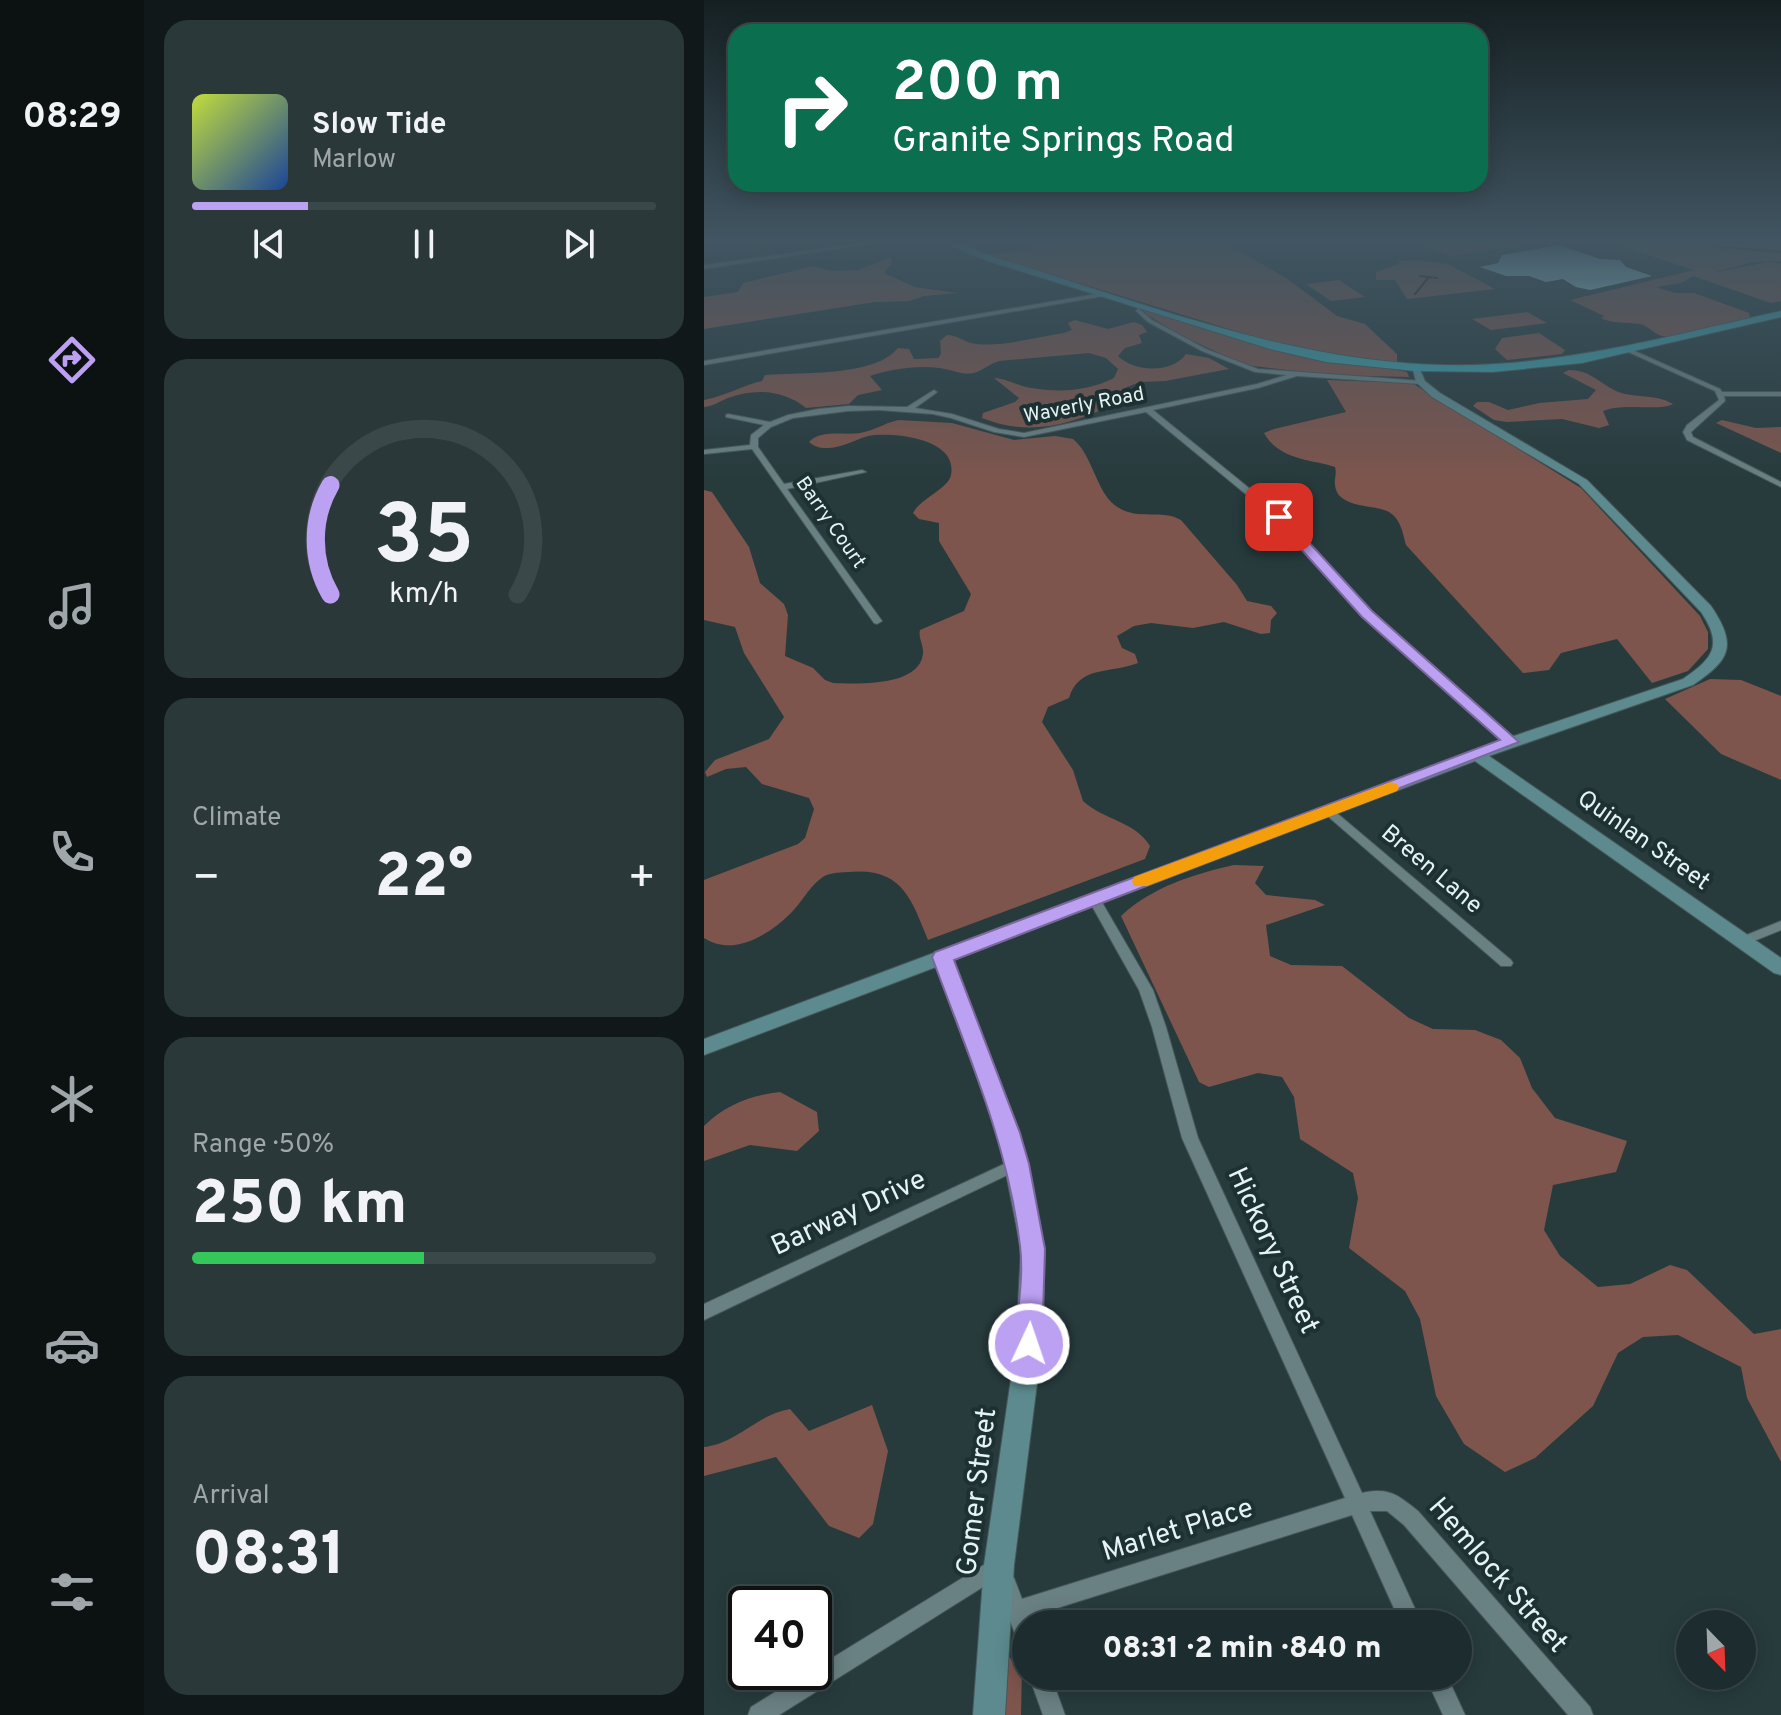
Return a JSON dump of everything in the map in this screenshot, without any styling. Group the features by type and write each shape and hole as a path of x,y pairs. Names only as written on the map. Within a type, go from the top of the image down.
{"highway":[{"path":"1186,320 1290,351 1418,375 1536,365 1628,350 1755,320"}],"street":[{"path":"704,363 955,320"},
{"path":"704,1047 1511,742 1688,682 1713,665 1720,653 1721,638 1717,625 1706,609 1592,490 1436,395 1418,375 1294,375 1257,371 1235,364 1149,320"},
{"path":"1628,350 1709,384 1721,394 1723,400 1690,427 1687,432 1690,438 1781,485"},
{"name":"Waverly Road","path":"770,424 823,411 909,409 951,416 1006,434 1024,435 1148,410 1294,375"},
{"path":"909,409 934,392"},
{"path":"1721,394 1781,394"},
{"path":"1148,410 1279,517 1367,614 1511,742"},
{"path":"728,416 770,424"},
{"path":"704,452 754,447 754,437 770,424"},
{"name":"Barry Court","path":"754,447 877,621"},
{"path":"783,487 862,472"},
{"name":"Quinlan Street","path":"1477,755 1781,968"},
{"name":"Breen Lane","path":"1328,811 1506,963"},
{"name":"Hickory Street","path":"1094,899 1146,990 1170,1058 1179,1106 1190,1138 1405,1610"},
{"path":"1744,941 1781,925"},
{"name":"Gomer Street","path":"942,957 1009,1133 1033,1249 1029,1344 999,1565 989,1715"},
{"name":"Barway Drive","path":"704,1312 1017,1164"},
{"name":"Hemlock Street","path":"1356,1504 1390,1501 1411,1518 1582,1715"},
{"name":"Marlet Place","path":"1019,1610 1356,1504"},
{"path":"759,1715 999,1565 1016,1610"},
{"path":"1045,1690 1054,1715"},
{"path":"1442,1690 1454,1715"}],"shaded area":[{"path":"704,320 761,320 704,329"},
{"path":"1075,320 1108,329 1134,322 1142,325 1147,332 1139,335 1142,343 1125,348 1118,356 1143,368 1163,368 1186,354 1209,358 1229,369 1165,381 1140,382 1122,389 1122,393 1108,402 1108,407 1062,424 1046,426 1015,427 982,418 983,413 1019,398 994,378 1031,388 1074,390 1114,378 1118,369 1106,358 1089,353 999,361 972,373 913,367 870,376 882,390 858,395 849,404 806,408 788,397 759,392 738,395 704,407 704,400 762,381 765,375 855,368 873,364 898,348 909,349 914,359 938,358 941,354 940,341 947,335 976,344 1009,343 1064,333 1072,330 1068,323"},
{"path":"1156,320 1177,320 1276,350 1407,372 1409,377 1329,375 1245,365 1180,335"},
{"path":"1200,320 1351,320 1365,324 1397,354 1397,362 1311,352"},
{"path":"1474,320 1542,320 1547,323 1491,330"},
{"path":"1606,320 1741,320 1669,337 1640,324"},
{"path":"1539,333 1565,350 1562,354 1507,360 1495,349 1502,338"},
{"path":"1569,370 1588,374 1616,391 1659,398 1673,404 1612,408 1603,411 1609,425 1599,428 1562,419 1494,420 1473,406 1477,402 1489,402 1508,410 1539,403 1588,399 1596,390 1563,373"},
{"path":"1327,380 1412,383 1581,488 1700,616 1708,632 1708,649 1688,671 1652,683 1617,639 1561,653 1549,670 1523,673 1406,545 1401,527 1393,515 1342,498 1335,485 1335,467 1286,454 1270,442 1264,433 1346,412"},
{"path":"899,420 952,423 1014,440 1055,436 1073,439 1086,455 1111,502 1126,512 1166,515 1181,520 1247,601 1271,606 1277,613 1271,620 1270,633 1261,634 1224,622 1193,628 1151,623 1134,626 1117,636 1122,648 1135,654 1138,663 1088,675 1074,687 1069,698 1048,707 1042,722 1073,770 1083,801 1144,838 1150,846 1145,859 928,940 909,899 893,880 866,872 833,873 819,880 791,913 761,936 738,944 715,943 704,938 704,880 798,844 805,838 814,809 809,798 762,784 746,767 726,769 707,777 705,772 715,760 769,739 784,717 744,653 735,627 704,620 704,490 712,492 749,547 760,583 784,604 788,615 785,656 813,668 833,683 871,683 899,678 919,665 923,654 920,630 964,611 971,594 939,541 939,523 919,519 913,513 949,480 951,463 936,446 911,437 874,435 832,448 809,442 821,435 861,433"},
{"path":"1722,420 1756,428 1781,427 1781,453 1716,423"},
{"path":"1710,679 1741,680 1781,696 1781,780 1721,754 1665,699"},
{"path":"1234,865 1264,866 1255,883 1266,895 1315,900 1325,905 1266,925 1270,956 1291,965 1342,966 1409,1018 1433,1029 1475,1030 1501,1040 1520,1058 1532,1088 1555,1118 1627,1141 1616,1172 1553,1185 1544,1230 1560,1256 1598,1287 1630,1284 1670,1265 1687,1270 1754,1334 1781,1329 1781,1462 1747,1398 1741,1367 1678,1335 1643,1337 1618,1353 1593,1406 1535,1458 1505,1472 1464,1444 1436,1396 1420,1319 1405,1291 1349,1248 1358,1198 1353,1173 1300,1139 1294,1097 1282,1077 1258,1073 1209,1087 1199,1082 1121,916 1160,889"},
{"path":"780,1092 817,1112 819,1131 797,1151 750,1145 704,1161 704,1126 739,1102"},
{"path":"872,1405 888,1451 873,1524 859,1538 829,1526 776,1457 704,1476 704,1447 716,1445 778,1412 790,1409 809,1431"},
{"path":"1008,1656 1012,1660 1012,1690 1022,1690 1021,1715 1000,1715"}],"slow traffic":[{"path":"1141,881 1391,788"}],"route":[{"path":"1029,1344 1033,1249 1017,1164 1009,1133 942,957 1511,742 1367,614 1279,517"}]}
